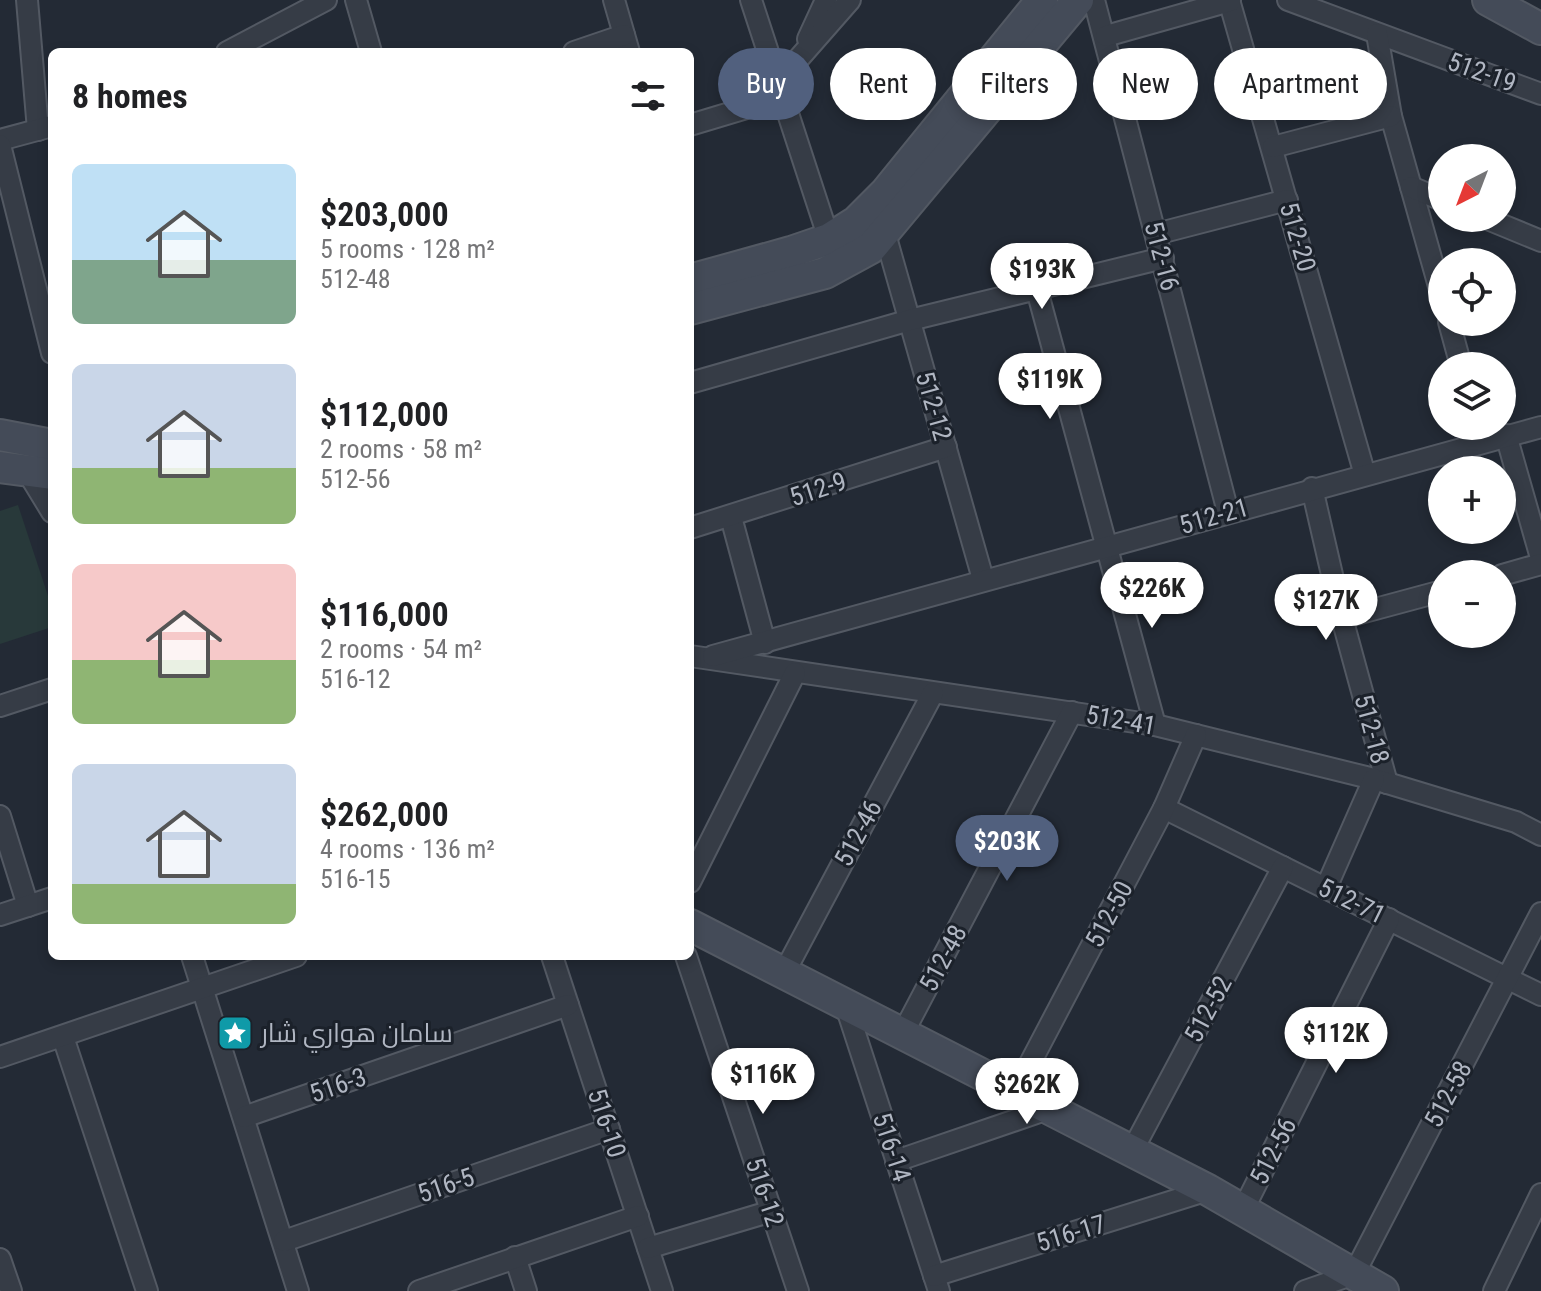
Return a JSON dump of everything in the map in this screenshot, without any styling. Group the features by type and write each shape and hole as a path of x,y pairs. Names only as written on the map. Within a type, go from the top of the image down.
{"main road":[{"path":"694,279 829,239 856,222 886,192 1042,0"},
{"path":"694,308 839,269 885,234 1078,0"},
{"path":"1488,0 1541,29"},
{"path":"0,435 48,444"},
{"path":"694,927 1208,1190 1383,1291"}],"street":[{"path":"27,0 45,128 0,142 48,337"},
{"path":"235,48 326,0"},
{"path":"356,0 370,48"},
{"path":"600,48 627,44 614,0"},
{"path":"751,0 767,48"},
{"path":"803,48 826,0"},
{"path":"806,48 850,0"},
{"name":"512-16","path":"1094,0 1106,36 1228,512"},
{"name":"512-19","path":"1288,0 1541,94"},
{"path":"1106,36 1229,1"},
{"name":"512-20","path":"1229,1 1365,475"},
{"path":"1377,34 1391,116 1428,248"},
{"path":"694,123 718,114"},
{"path":"1273,147 1391,116"},
{"path":"791,120 829,239"},
{"path":"1411,187 1428,194"},
{"path":"1156,234 1287,200"},
{"path":"1516,231 1541,241"},
{"name":"512-12","path":"885,234 983,579"},
{"path":"694,382 910,320 1163,258"},
{"path":"1037,290 1155,725"},
{"name":"512-21","path":"1516,433 1541,427"},
{"name":"512-21","path":"696,657 765,643 1105,543 1365,475 1463,440"},
{"path":"1507,440 1541,558"},
{"name":"512-9","path":"694,527 946,447"},
{"path":"26,471 48,506"},
{"name":"512-18","path":"1312,488 1380,781"},
{"path":"731,517 765,643"},
{"path":"1516,571 1541,564"},
{"path":"1342,618 1428,595"},
{"name":"512-41","path":"696,657 1155,725 1380,781 1516,822 1541,835"},
{"path":"694,874 795,673"},
{"path":"0,706 48,690"},
{"name":"512-46","path":"784,973 933,693"},
{"name":"512-48","path":"903,1033 1072,712"},
{"name":"512-50","path":"1016,1090 1164,808 1196,735"},
{"path":"1326,888 1380,781"},
{"name":"512-71","path":"1164,808 1541,995"},
{"path":"0,816 28,906"},
{"path":"1516,822 1541,821"},
{"name":"512-52","path":"1132,1151 1283,867"},
{"path":"0,915 48,899"},
{"name":"512-58","path":"1354,1274 1541,913"},
{"name":"512-56","path":"1243,1210 1389,919"},
{"path":"193,960 298,1291"},
{"path":"0,1057 284,960"},
{"name":"516-10","path":"553,960 662,1291"},
{"name":"516-12","path":"687,960 798,1291"},
{"name":"516-14","path":"845,1003 937,1283"},
{"name":"516-3","path":"244,1117 568,1005"},
{"path":"63,1037 147,1291"},
{"path":"896,1161 1051,1108"},
{"name":"516-5","path":"284,1241 609,1129"},
{"name":"516-17","path":"937,1283 1208,1190"},
{"path":"1494,1291 1541,1194"},
{"path":"648,1248 772,1211"},
{"path":"419,1291 638,1216"},
{"path":"515,1257 526,1291"},
{"path":"0,1259 10,1291"},
{"path":"1305,1291 1354,1274"}],"shaded area":[{"path":"18,505 48,596 48,628 0,644 0,511"}],"place":[{"name":"سامان هواري شار","path":"235,1033"}]}
